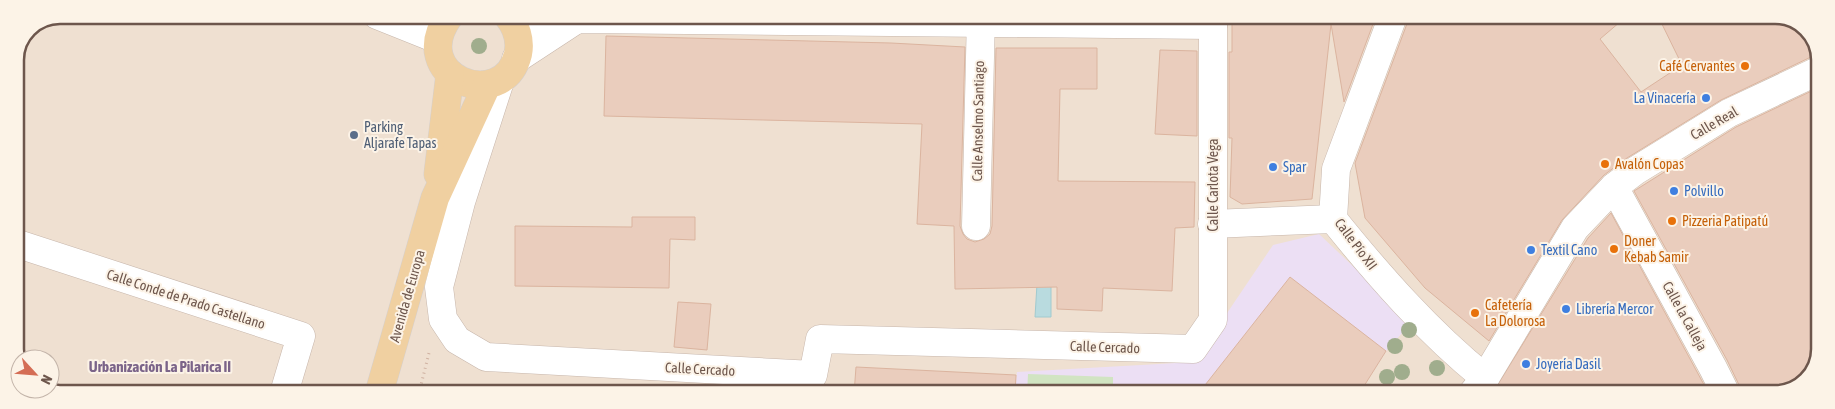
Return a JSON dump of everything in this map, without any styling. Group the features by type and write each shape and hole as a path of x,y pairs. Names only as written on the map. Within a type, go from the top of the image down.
{"main road":[{"path":"443,24 438,39 442,64 450,74 461,82 474,85 501,74 519,48 518,36 512,24"},
{"name":"Avenida de Europa","path":"381,385 435,198 450,74"},
{"name":"Avenida de Europa","path":"435,198 501,74"}],"street":[{"path":"400,24 438,39"},
{"path":"501,74 563,24"},
{"name":"Calle Anselmo Santiago","path":"976,226 980,24"},
{"name":"Calle Carlota Vega","path":"1193,349 1213,320 1213,24"},
{"name":"Calle Pío XII","path":"1390,24 1336,169 1333,219 1381,278 1464,361 1478,385"},
{"name":"Calle Cercado","path":"501,74 460,202 439,287 443,319 457,340 486,358 814,384 820,339 1193,349"},
{"name":"Calle Real","path":"1480,385 1575,228 1614,187 1635,171 1729,113 1811,74"},
{"name":"Calle la Calleja","path":"1614,187 1722,385"},
{"path":"1212,224 1333,219"},
{"name":"Calle Conde de Prado Castellano","path":"24,246 301,336 286,385"}],"shaded area":[{"path":"53,24 1782,24 1802,36 1808,46 1811,58 1811,356 1804,371 1799,376 1782,385 60,385 60,349 24,349 24,53 34,34"},
{"path":"1319,234 1412,322 1386,351 1365,385 1016,385 1017,372 1194,362 1273,245"}],"green space":[{"path":"1028,374 1113,377 1113,385 1027,385"}],"water":[{"path":"1037,284 1051,285 1051,317 1035,317"}],"building":[{"path":"1232,24 1331,24 1312,199 1242,204 1230,197 1232,138 1229,138 1229,52 1232,52"},
{"path":"1331,24 1373,24 1344,102"},
{"path":"1407,24 1618,24 1600,39 1641,92 1682,65 1662,24 1782,24 1799,33 1810,51 1811,57 1721,100 1627,158 1604,175 1562,220 1489,341 1425,288 1365,218 1355,163"},
{"path":"606,36 891,43 965,47 960,226 967,239 975,242 984,239 990,234 992,226 996,48 1097,48 1097,89 1060,89 1058,181 1195,182 1194,227 1175,228 1172,291 1103,288 1102,311 1057,309 1057,287 955,289 954,226 917,224 922,124 604,116"},
{"path":"1160,50 1197,51 1197,136 1155,134"},
{"path":"1811,91 1811,356 1804,371 1799,376 1782,385 1739,385 1634,191 1736,127"},
{"path":"1611,213 1704,385 1498,385 1588,238"},
{"path":"632,217 695,217 695,240 670,239 669,288 515,286 515,226 632,227"},
{"path":"1290,277 1386,351 1365,385 1205,385"},
{"path":"678,302 711,304 707,350 674,347"},
{"path":"856,367 1016,375 1015,385 855,385"}],"place":[{"name":"Café Cervantes","path":"1745,66"},
{"name":"La Vinacería","path":"1706,98"},
{"name":"Parking Aljarafe Tapas","path":"354,135"},
{"name":"Avalón Copas","path":"1605,164"},
{"name":"Spar","path":"1273,167"},
{"name":"Polvillo","path":"1674,191"},
{"name":"Pizzeria Patipatú","path":"1672,221"},
{"name":"Doner Kebab Samir","path":"1614,249"},
{"name":"Textil Cano","path":"1531,250"},
{"name":"Librería Mercor","path":"1566,309"},
{"name":"Cafetería La Dolorosa","path":"1475,313"},
{"name":"Joyería Dasil","path":"1526,364"}],"district":[{"name":"Urbanización La Pilarica II","path":"160,367"}]}
